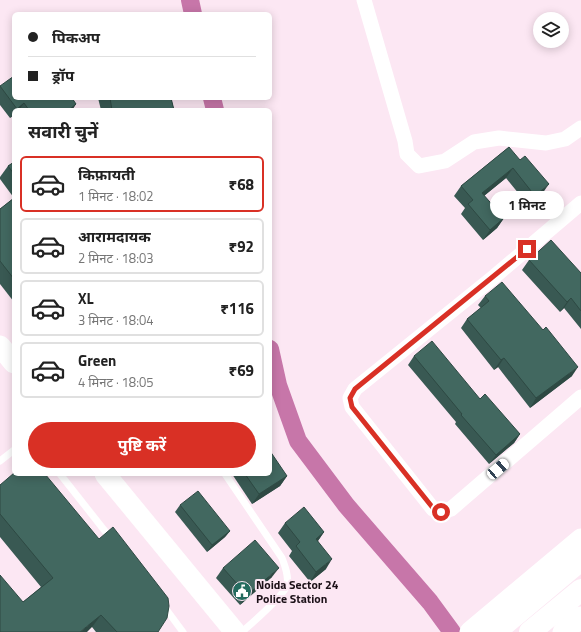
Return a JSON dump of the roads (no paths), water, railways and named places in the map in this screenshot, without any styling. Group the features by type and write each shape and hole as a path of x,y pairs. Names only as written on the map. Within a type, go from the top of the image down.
{"main road":[{"path":"483,628 581,560"},
{"path":"530,632 581,590"}],"street":[{"path":"364,0 407,154 419,166 445,161 474,142 499,138 546,143 565,139 581,128"},
{"path":"581,203 355,389 350,398 352,407 423,497 433,508 441,512 451,509 581,397"},
{"path":"108,476 236,632"},
{"path":"513,596 529,567 581,523"},
{"path":"483,628 513,596 581,539"},
{"path":"563,632 581,616"}],"lane":[{"path":"0,461 12,452"},
{"path":"62,476 118,548"},
{"path":"226,476 282,558 287,571 287,586 279,598 242,632"},
{"path":"157,597 183,632"}],"waterway":[{"path":"190,0 193,12"},
{"path":"212,100 214,108"},
{"path":"272,358 278,385 298,441 346,505 430,602 452,632"}],"place":[{"name":"Noida Sector 24 Police Station","path":"242,591"}]}
